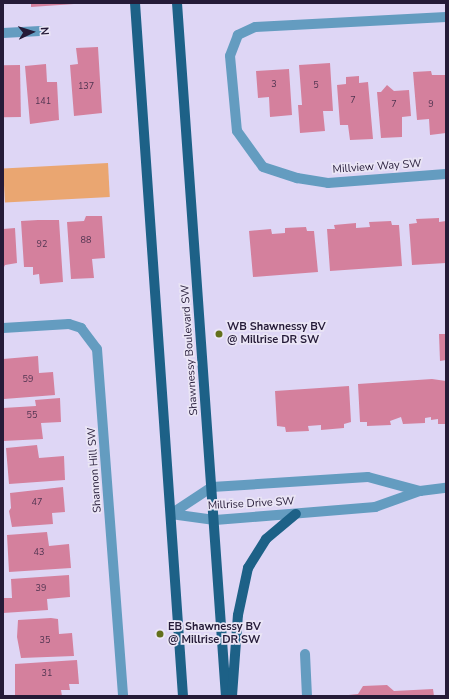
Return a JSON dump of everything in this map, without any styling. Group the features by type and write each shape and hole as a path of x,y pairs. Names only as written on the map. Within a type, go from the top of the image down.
{"main road":[{"path":"135,3 183,696"},
{"name":"Shawnessy Boulevard SW","path":"178,3 226,696"},
{"path":"232,696 238,615 248,568 266,539 296,514"}],"street":[{"name":"Millview Way SW","path":"446,17 255,26 238,35 230,56 237,131 263,167 297,178 328,183 446,174"},
{"path":"3,33 40,31"},
{"name":"Shannon Hill SW","path":"3,328 69,324 81,328 97,349 122,696"},
{"name":"Millrise Drive SW","path":"171,514 212,487 368,477 420,490"},
{"name":"Millrise Drive SW","path":"171,514 215,520 375,508 420,490 446,488"},
{"path":"305,654 307,696"}],"shaded area":[{"path":"108,163 110,197 5,202 3,168"}],"building":[{"path":"31,3 74,3 74,4 31,7"},
{"path":"98,47 102,113 74,116 70,65 78,64 76,48"},
{"path":"330,63 333,111 323,111 325,131 300,133 298,105 302,105 299,65"},
{"path":"46,64 47,82 57,82 59,120 30,124 25,66"},
{"path":"3,65 20,65 21,117 4,117"},
{"path":"289,69 292,115 270,117 269,97 258,98 256,71"},
{"path":"431,71 432,75 445,75 446,133 430,135 429,119 417,120 413,72"},
{"path":"359,76 359,83 368,82 373,139 350,140 348,125 340,125 337,85 346,84 346,77"},
{"path":"387,85 394,91 409,90 411,116 402,117 402,137 381,138 377,92 381,92"},
{"path":"86,216 102,216 105,258 92,259 94,278 71,279 67,222 84,221"},
{"path":"439,218 439,222 446,221 446,263 412,265 409,224 417,223 416,219"},
{"path":"59,220 63,282 40,284 39,274 33,275 33,267 24,267 21,221"},
{"path":"391,221 392,225 399,225 402,266 330,271 327,229 335,229 334,225 356,223 356,228 370,227 369,222"},
{"path":"306,227 307,231 314,231 318,272 253,277 249,231 271,229 272,234 285,233 285,228"},
{"path":"15,228 17,263 5,265 3,269 3,229"},
{"path":"439,334 446,334 446,360 440,361"},
{"path":"38,356 39,373 53,372 55,395 4,399 3,359"},
{"path":"432,379 446,381 446,424 438,424 438,419 431,420 431,417 425,418 425,423 403,424 401,417 390,421 391,425 367,426 367,422 360,422 358,384"},
{"path":"349,386 351,422 344,424 344,428 321,430 321,425 308,426 309,431 286,432 285,427 277,426 275,391"},
{"path":"60,398 61,422 41,423 43,439 3,441 3,408 36,406 35,400"},
{"path":"37,445 39,458 64,456 65,480 9,484 6,448"},
{"path":"63,487 65,512 52,513 53,524 12,527 9,511 11,508 10,493"},
{"path":"47,532 49,546 69,544 71,568 9,572 7,535"},
{"path":"69,575 70,597 47,599 48,610 3,613 3,598 12,598 11,579"},
{"path":"58,619 59,634 72,633 74,656 21,658 17,637 18,620"},
{"path":"77,660 79,684 69,684 70,690 61,690 62,696 15,696 15,664"},
{"path":"387,685 394,691 433,689 434,696 339,696 358,694 363,686"}],"place":[{"name":"WB Shawnessy BV @ Millrise DR SW","path":"219,334"},
{"name":"EB Shawnessy BV @ Millrise DR SW","path":"160,634"}]}
